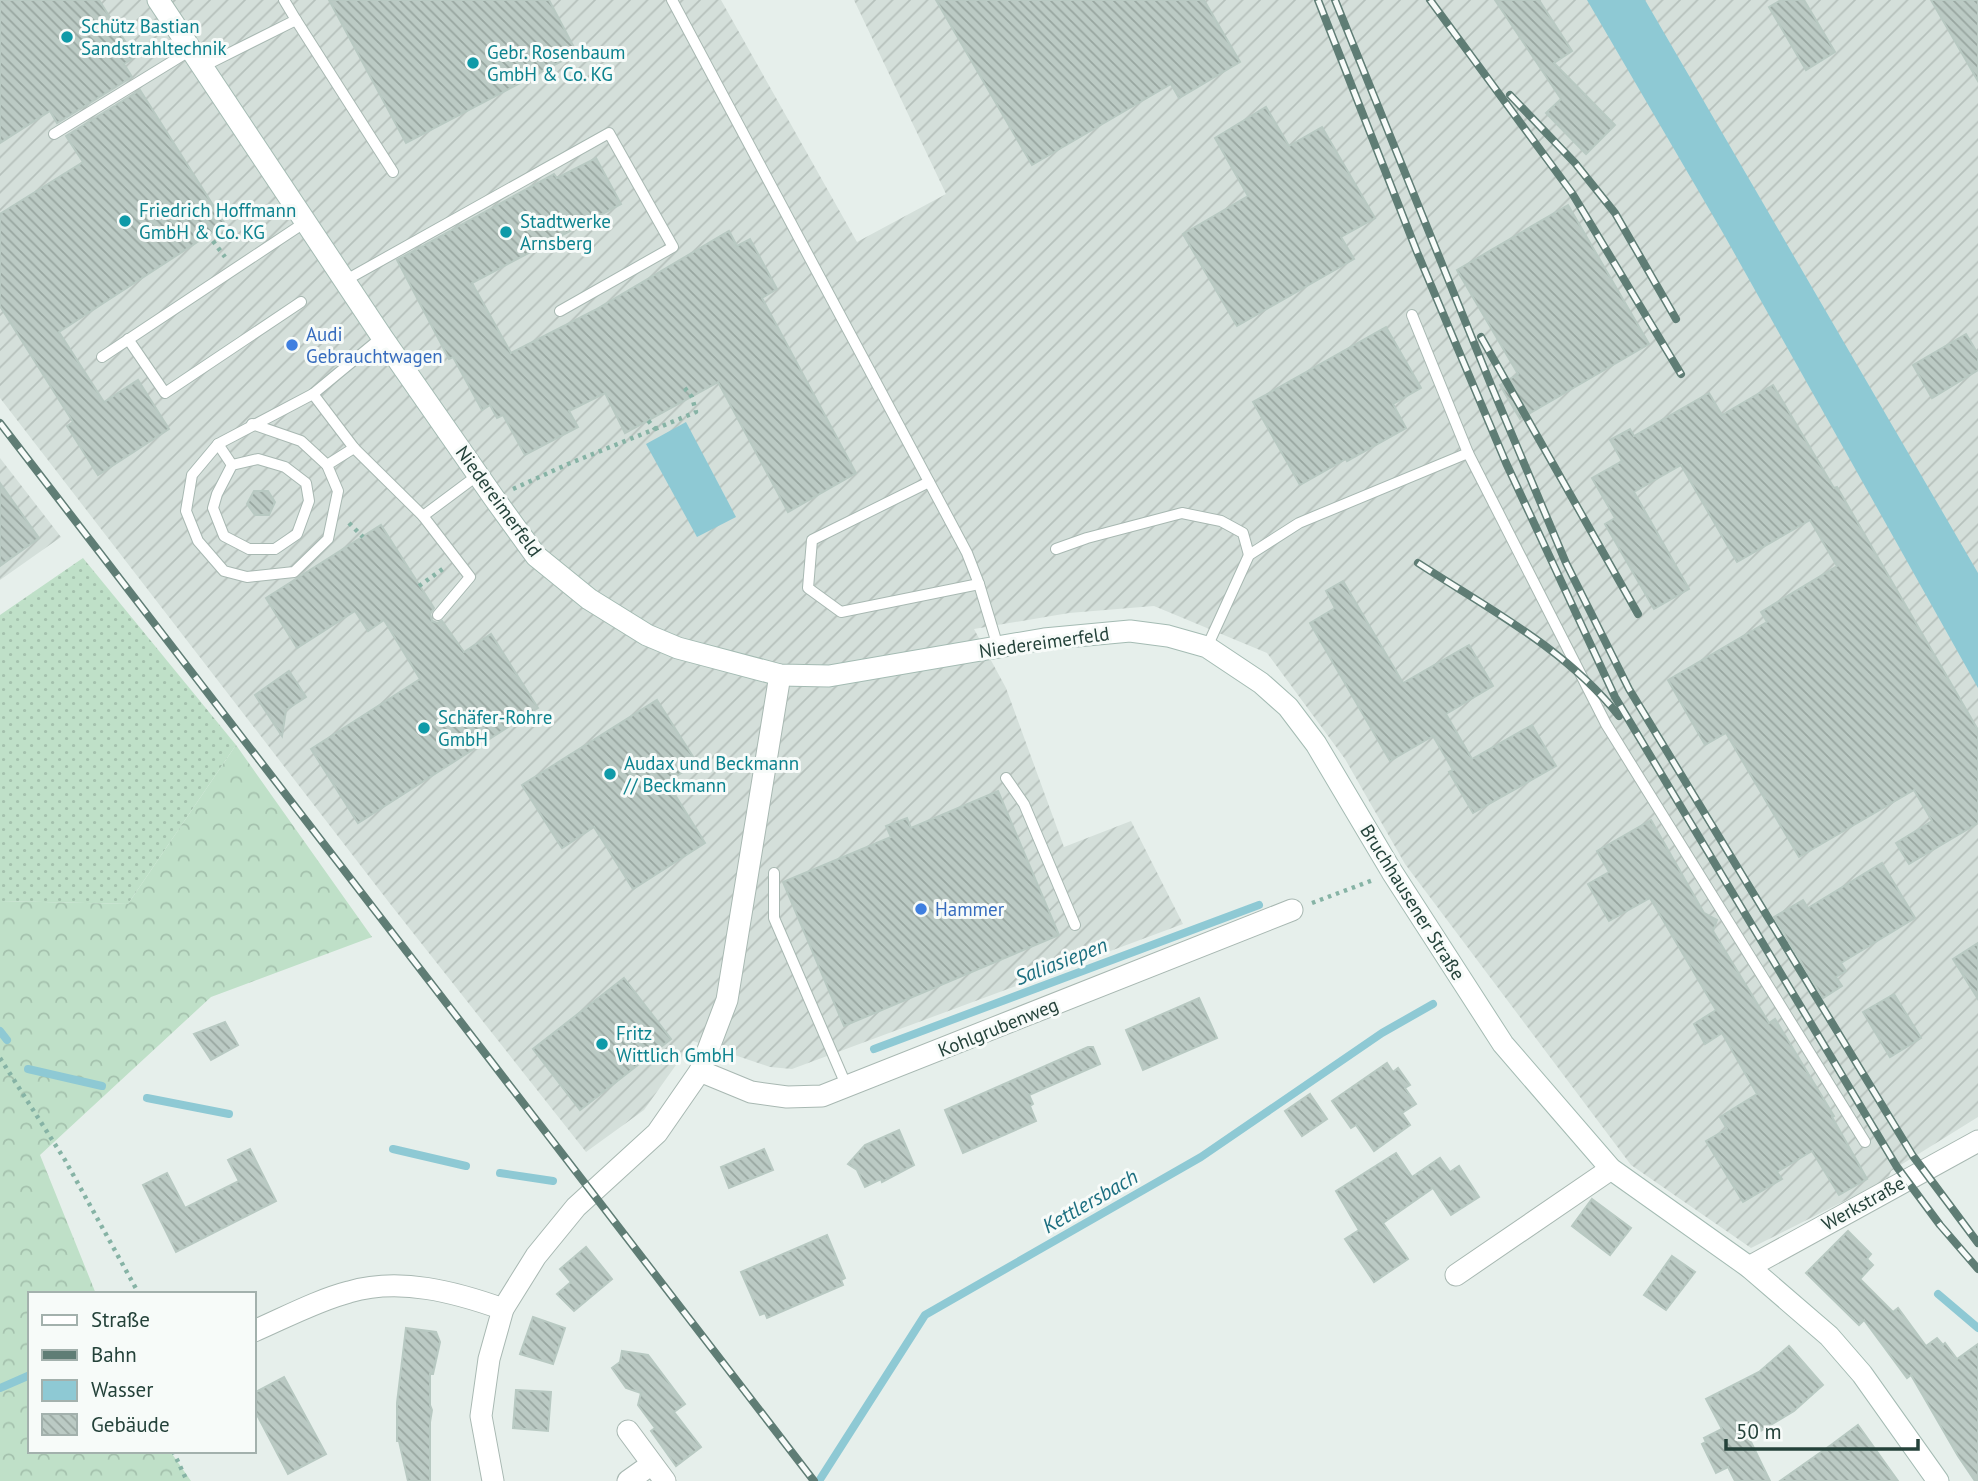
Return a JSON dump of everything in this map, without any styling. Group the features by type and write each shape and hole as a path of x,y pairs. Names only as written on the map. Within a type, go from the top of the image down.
{"street":[{"name":"Niedereimerfeld","path":"158,0 382,337 536,556 589,599 647,635 682,649 780,674 830,676 1044,639 1130,631 1168,636 1207,648"},
{"name":"Bruchhausener Straße","path":"1207,648 1261,682 1288,707 1316,744 1392,873 1503,1044 1611,1168 1749,1267 1829,1336 1862,1374 1938,1481"},
{"path":"493,1481 481,1416 489,1359 503,1309 544,1247 591,1192 657,1133 700,1071 727,1000 780,674"},
{"name":"Kohlgrubenweg","path":"700,1071 751,1092 787,1097 822,1096 1292,910"},
{"name":"Werkstraße","path":"1749,1267 1978,1141"},
{"path":"1456,1275 1611,1168"},
{"path":"256,1330 350,1291 390,1287 427,1288 503,1309"},
{"path":"628,1431 665,1481"},
{"path":"628,1481 652,1464"}],"lane":[{"path":"284,0 393,172"},
{"path":"672,0 967,553 998,647"},
{"path":"54,134 197,58 296,20"},
{"path":"346,280 609,133 673,247 560,311"},
{"path":"102,357 307,221"},
{"path":"128,339 165,393 301,302"},
{"path":"1412,315 1468,453 1606,724 1865,1142"},
{"path":"252,424 300,441 327,465 338,491 328,539 294,572 247,577 224,571 198,541 186,511 192,475 218,444 252,424 313,394 382,337"},
{"path":"313,394 354,448 423,516 470,577 438,615"},
{"path":"218,444 232,465"},
{"path":"327,465 354,448"},
{"path":"1207,648 1249,555 1298,523 1468,453"},
{"path":"258,459 285,467 306,483 309,501 297,534 275,550 249,549 224,536 213,508 232,465 258,459"},
{"path":"423,516 478,475"},
{"path":"929,482 812,540 807,588 841,612 979,583"},
{"path":"1056,549 1182,513 1221,521 1243,533 1249,555"},
{"path":"1006,778 1024,804 1075,925"},
{"path":"774,873 774,918 847,1087"}],"path":[{"path":"494,498 568,464 696,412 692,397 683,386"},
{"path":"647,419 655,429"},
{"path":"419,586 457,560"},
{"path":"1292,910 1392,873"},
{"path":"0,1058 65,1160 138,1292"},
{"path":"174,1453 187,1481"}],"shaded area":[{"path":"0,0 721,0 857,242 946,194 854,0 1978,0 1978,1117 1891,1171 1888,1179 1751,1248 1631,1165 1405,864 1345,759 1267,653 1154,606 1069,613 974,629 1006,688 1064,847 1131,821 1183,924 792,1069 770,1067 693,1041 644,1110 586,1152 391,905 0,398"},
{"path":"0,458 61,537 0,580"}],"green space":[{"path":"83,558 236,745 128,904 0,901 0,615"},
{"path":"236,745 372,937 211,997 40,1155 95,1292 28,1292 28,1453 171,1453 191,1481 0,1481 0,901 128,904"}],"water":[{"path":"1587,0 1645,0 1978,573 1978,688 1723,233"},
{"path":"686,422 736,517 697,537 646,444"}],"building":[{"name":"Schütz Bastian Sandstrahltechnik","path":"0,0 99,0 135,57 124,64 132,77 57,123 50,111 0,143"},
{"name":"Gebr. Rosenbaum GmbH & Co. KG","path":"329,0 549,0 577,53 406,143"},
{"path":"936,0 1204,0 1240,62 1179,98 1171,84 1032,165"},
{"path":"1495,0 1539,0 1572,51 1554,63 1615,125 1586,154 1546,113 1561,99"},
{"path":"1781,0 1804,0 1835,52 1806,70 1769,7"},
{"path":"1931,0 1978,0 1978,81"},
{"name":"Friedrich Hoffmann GmbH & Co. KG","path":"140,90 225,224 59,332 104,402 138,380 169,429 98,475 67,426 73,422 0,306 0,214 83,162 66,136"},
{"path":"1266,107 1289,146 1322,127 1375,218 1341,237 1354,259 1237,326 1183,234 1248,196 1215,138"},
{"path":"596,158 621,204 472,283 511,353 595,310 729,231 737,246 750,239 777,289 762,298 856,473 788,512 718,382 625,433 605,393 569,411 578,427 525,455 503,415 497,418 490,405 482,410 453,357 449,359 397,260 554,174 557,178"},
{"path":"1568,205 1649,344 1520,419 1500,385 1518,374 1457,270"},
{"path":"1386,327 1421,388 1393,404 1406,428 1300,485 1253,402"},
{"path":"1966,334 1978,354 1978,370 1932,398 1913,365"},
{"path":"1773,385 1834,488 1837,487 1978,730 1978,823 1909,864 1896,843 1932,821 1914,790 1799,857 1726,733 1705,745 1668,680 1767,622 1761,612 1837,566 1810,520 1737,562 1681,465 1634,492 1689,589 1654,609 1605,524 1615,518 1592,478 1622,461 1610,440 1630,429 1634,436 1709,393 1722,415"},
{"path":"0,483 39,538 0,566"},
{"path":"254,491 268,491 275,502 269,515 255,515 247,504"},
{"path":"381,525 434,608 430,614 432,621 442,621 464,652 491,634 538,708 358,823 311,749 420,679 384,620 368,631 355,611 297,648 266,598"},
{"path":"1343,581 1403,683 1469,645 1493,686 1446,714 1472,759 1532,725 1556,766 1473,813 1449,772 1453,770 1433,736 1390,761 1310,623 1335,608 1326,591"},
{"path":"289,671 306,697 286,710 282,736 255,695"},
{"name":"Audax und Beckmann // Beckmann","path":"657,700 697,763 667,782 705,843 633,889 594,827 562,848 522,785"},
{"name":"Hammer","path":"998,791 1059,935 844,1026 783,882 891,837 886,826 907,818 911,828"},
{"path":"1651,820 1704,913 1717,920 1713,931 1769,1023 1775,1019 1834,1116 1832,1117 1867,1179 1839,1195 1812,1151 1777,1172 1782,1179 1743,1202 1706,1141 1727,1129 1720,1117 1757,1094 1722,1033 1705,1044 1694,1024 1716,1010 1650,898 1609,921 1588,884 1609,872 1597,851"},
{"path":"1882,863 1915,918 1841,963 1846,971 1836,977 1842,986 1823,998 1774,917 1803,900 1808,908"},
{"path":"1978,943 1978,999 1953,959"},
{"name":"Fritz Wittlich GmbH","path":"624,978 671,1039 580,1110 533,1049"},
{"path":"1894,994 1921,1038 1890,1057 1863,1012"},
{"path":"1199,998 1217,1038 1143,1070 1126,1030"},
{"path":"225,1022 238,1045 211,1060 194,1034"},
{"path":"1093,1047 1100,1064 1029,1095 1036,1121 963,1153 945,1110"},
{"path":"1387,1063 1393,1072 1398,1068 1410,1085 1405,1088 1416,1104 1402,1113 1410,1125 1374,1151 1356,1125 1351,1128 1332,1101"},
{"path":"1310,1094 1327,1119 1302,1136 1285,1111"},
{"path":"899,1130 914,1165 882,1182 881,1179 865,1187 857,1170 848,1164 865,1145"},
{"path":"250,1149 276,1201 176,1252 143,1185 167,1173 185,1208 239,1181 228,1160"},
{"path":"764,1149 773,1170 729,1188 721,1167"},
{"path":"1396,1153 1412,1177 1440,1158 1450,1172 1459,1166 1479,1197 1451,1215 1433,1188 1383,1223 1408,1259 1374,1282 1345,1239 1359,1230 1336,1191"},
{"path":"1592,1199 1631,1228 1610,1255 1572,1226"},
{"path":"1848,1231 1871,1254 1867,1259 1873,1265 1860,1279 1893,1312 1898,1308 1926,1346 1937,1338 1943,1345 1945,1343 1957,1359 1978,1344 1978,1481 1975,1481 1958,1456 1911,1375 1907,1378 1864,1320 1859,1325 1806,1273"},
{"path":"827,1235 845,1278 841,1280 843,1285 767,1318 765,1313 760,1315 741,1272"},
{"path":"586,1247 612,1279 574,1311 557,1294 571,1282 560,1269"},
{"path":"1672,1256 1695,1272 1666,1310 1644,1295"},
{"path":"533,1317 565,1328 553,1364 520,1354"},
{"path":"406,1328 436,1332 440,1342 433,1374 430,1374 430,1481 408,1481 397,1441 397,1403"},
{"path":"1789,1346 1823,1385 1794,1411 1749,1438 1770,1481 1735,1481 1728,1467 1716,1473 1702,1444 1706,1442 1704,1438 1722,1429 1706,1399 1759,1372"},
{"path":"622,1351 648,1355 685,1404 674,1412 701,1447 676,1466 651,1431 655,1428 638,1405 641,1393 626,1388 612,1368 620,1362"},
{"path":"284,1377 326,1454 288,1474 256,1413 256,1392"},
{"path":"516,1390 551,1392 548,1431 513,1428"},
{"path":"1858,1425 1898,1481 1780,1481 1831,1445"}],"waterway":[{"name":"Saliasiepen","path":"874,1049 1259,905"},
{"name":"Kettlersbach","path":"819,1481 925,1315 1201,1157 1382,1033 1433,1004"},
{"name":"Saliasiepen","path":"0,1031 7,1040"},
{"name":"Saliasiepen","path":"28,1069 102,1086"},
{"name":"Saliasiepen","path":"147,1098 229,1114"},
{"name":"Saliasiepen","path":"393,1149 466,1166"},
{"name":"Saliasiepen","path":"500,1173 553,1181"},
{"name":"Kettlersbach","path":"1938,1294 1978,1328"},
{"path":"0,1388 28,1376"}],"railway":[{"path":"1318,0 1417,252 1506,463 1615,697 1897,1167 1940,1225 1978,1269"},
{"path":"1335,0 1566,563 1629,689 1913,1156 1978,1243"},
{"path":"1430,0 1572,193 1681,374"},
{"path":"1510,95 1575,163 1615,213 1676,319"},
{"path":"1481,337 1638,614"},
{"path":"0,423 814,1481"},
{"path":"1418,563 1551,650 1598,692 1619,716"}],"place":[{"name":"Schütz Bastian Sandstrahltechnik","path":"67,37"},
{"name":"Gebr. Rosenbaum GmbH & Co. KG","path":"473,63"},
{"name":"Friedrich Hoffmann GmbH & Co. KG","path":"125,221"},
{"name":"Stadtwerke Arnsberg","path":"506,232"},
{"name":"Audi Gebrauchtwagen","path":"292,345"},
{"name":"Schäfer-Rohre GmbH","path":"424,728"},
{"name":"Audax und Beckmann // Beckmann","path":"610,774"},
{"name":"Hammer","path":"921,909"},
{"name":"Fritz Wittlich GmbH","path":"602,1044"}]}
